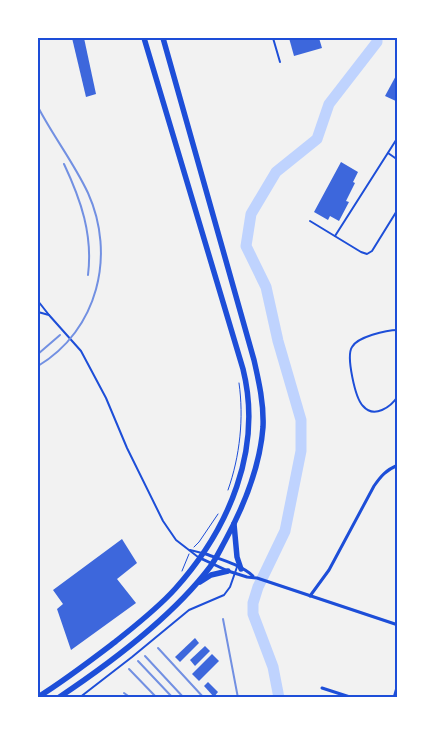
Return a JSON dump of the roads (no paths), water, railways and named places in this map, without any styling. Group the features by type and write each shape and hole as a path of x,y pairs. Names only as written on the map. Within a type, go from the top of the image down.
{"highway":[{"path":"38,697 93,659 135,626 171,594 201,556 228,510 240,478 249,436 249,396 241,360 144,38"},
{"path":"58,698 134,642 192,588 212,564 234,524 252,482 259,454 263,426 262,396 254,360 163,38"},
{"path":"234,524 239,568"},
{"path":"192,588 212,575 228,571"}],"street":[{"path":"310,596 329,570 374,486 389,469 398,466"},
{"path":"201,556 216,558 239,568 255,578"},
{"path":"201,556 212,564 235,574 282,586 398,625"},
{"path":"394,698 398,684"},
{"path":"322,688 353,698"}],"lane":[{"path":"273,38 280,62"},
{"path":"335,236 398,137"},
{"path":"388,154 398,160"},
{"path":"310,221 367,254 372,251 398,209"},
{"path":"38,301 81,352 106,398 127,448 162,520 176,540 201,556"},
{"path":"38,312 49,315"},
{"path":"398,330 387,331 356,341 349,352 349,362 362,406 374,411 387,408 398,396"},
{"path":"190,550 201,556"},
{"path":"79,698 189,610 224,595 239,568"}],"waterway":[{"path":"279,698 273,667 253,614 253,603 258,587 285,531 301,451 301,420 278,341 266,287 246,246 251,214 276,172 317,139 329,104 377,42 377,38"}],"railway":[{"path":"38,107 88,193 96,217 100,241 100,265 96,289 88,312 75,332 59,351 38,366"},
{"path":"64,164 76,191 84,218 89,246 88,275"},
{"path":"38,354 60,335"},
{"path":"223,619 238,698"},
{"path":"158,648 204,698"},
{"path":"145,656 184,698"},
{"path":"138,661 173,698"},
{"path":"129,669 157,698"},
{"path":"124,693 131,698"}]}
